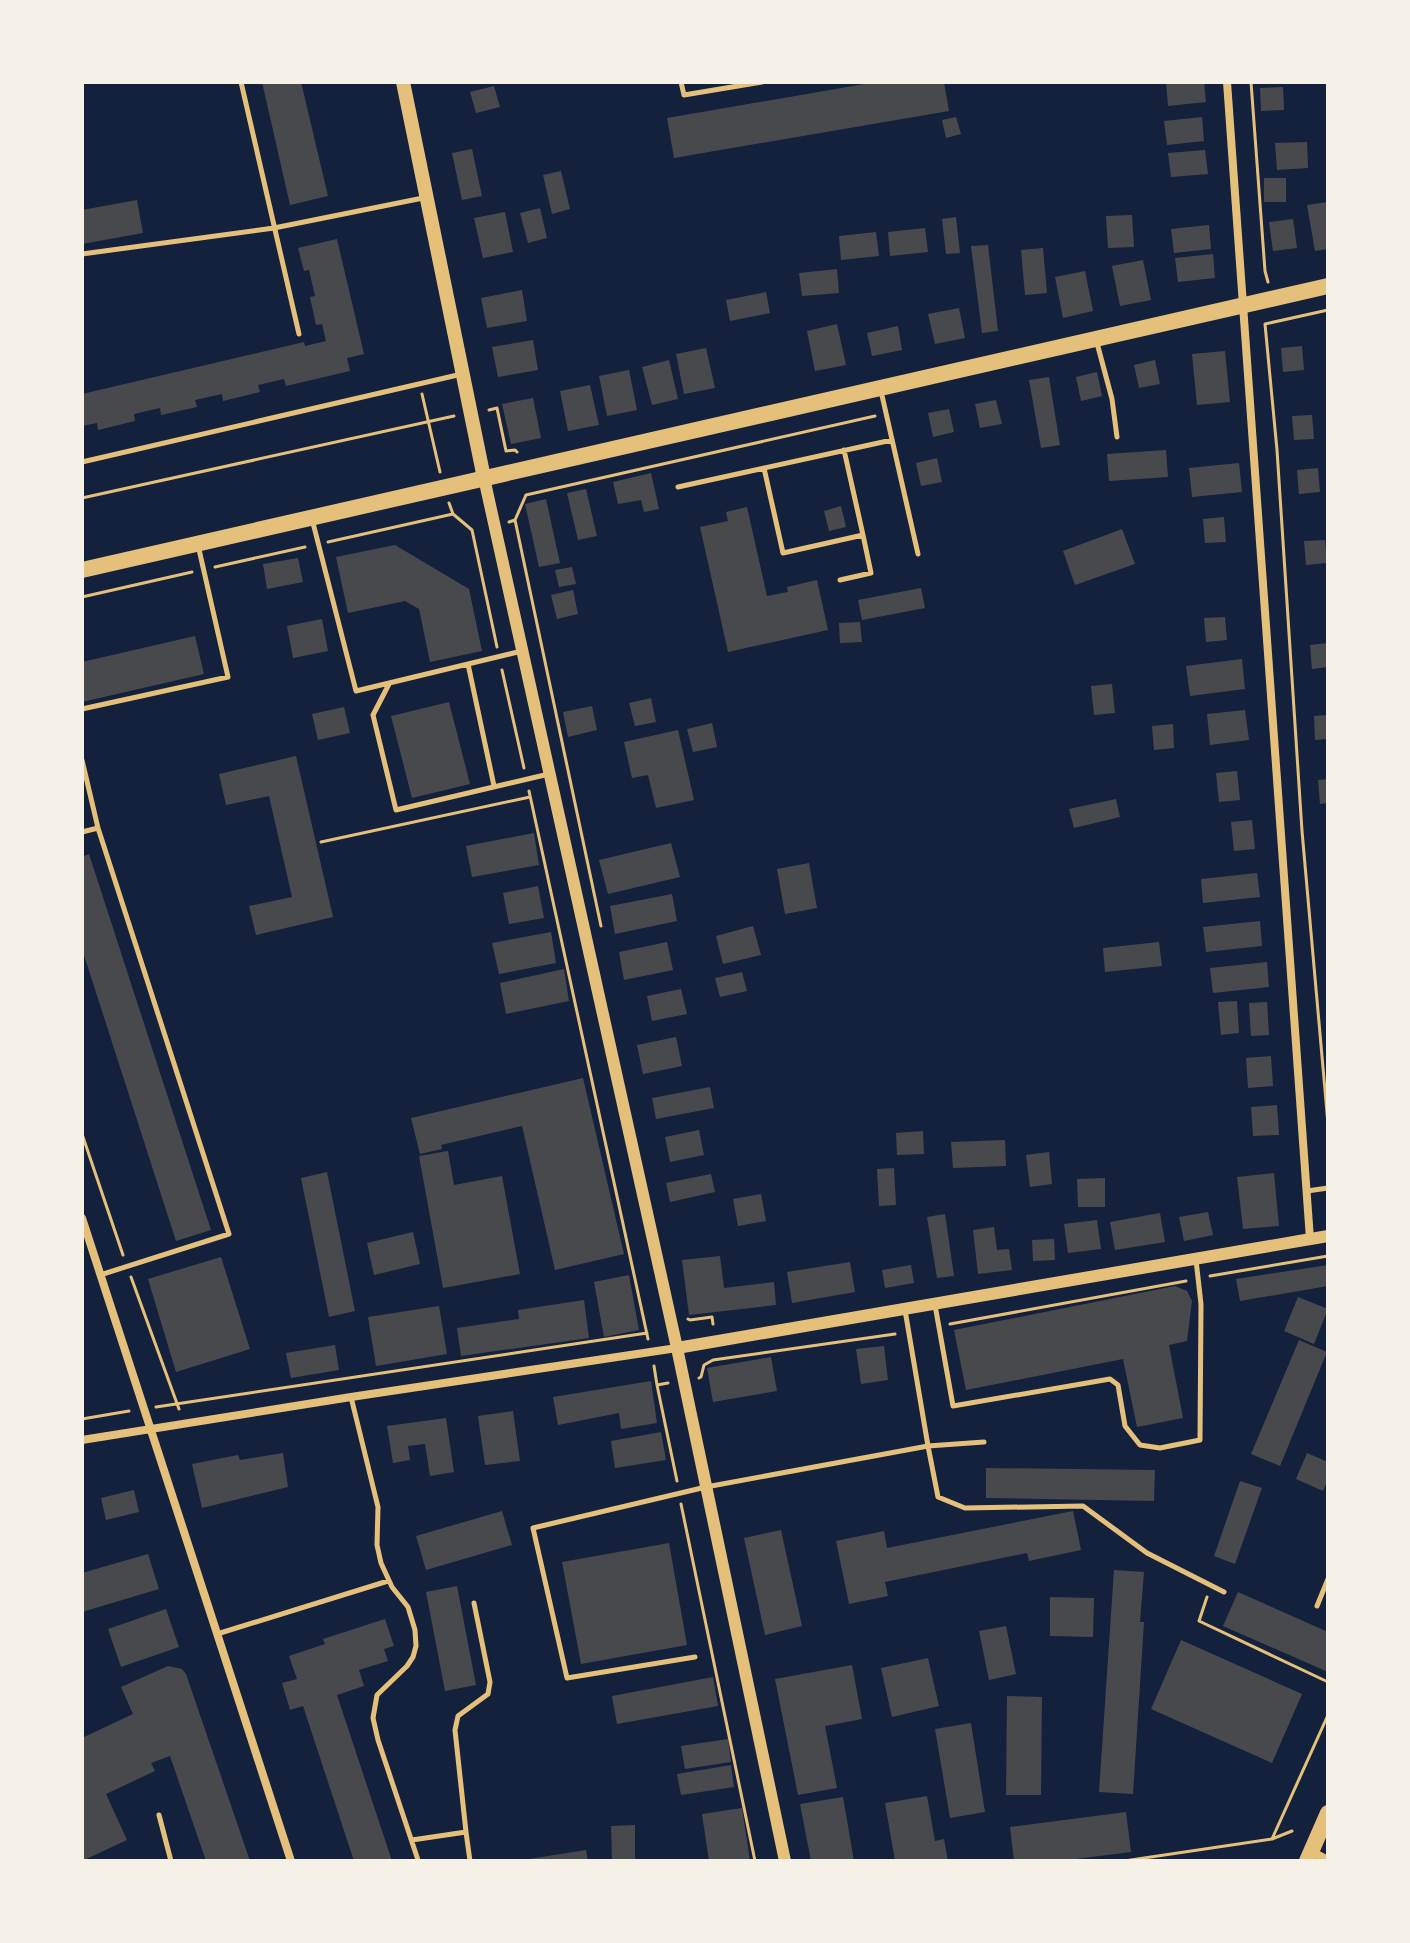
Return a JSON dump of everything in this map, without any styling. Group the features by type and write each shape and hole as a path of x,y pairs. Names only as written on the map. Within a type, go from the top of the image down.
{"main road":[{"path":"403,82 484,478"},
{"path":"82,570 1328,286"},
{"path":"1309,1856 1328,1813"}],"street":[{"path":"1227,82 1310,1239"},
{"path":"484,478 677,1348 785,1861"},
{"path":"82,1218 291,1861"},
{"path":"82,1440 716,1342 1328,1236"},
{"path":"1309,1856 1328,1860"}],"lane":[{"path":"241,82 299,334"},
{"path":"681,82 684,95 762,82"},
{"path":"82,254 274,228 428,197"},
{"path":"1096,339 1112,399 1117,437"},
{"path":"82,462 463,374"},
{"path":"881,388 918,554"},
{"path":"678,487 892,440"},
{"path":"840,580 871,573 844,450"},
{"path":"764,468 783,553 863,535"},
{"path":"312,518 356,691 522,651"},
{"path":"82,709 228,677 198,544"},
{"path":"468,664 494,786"},
{"path":"389,684 373,715 396,810 550,774"},
{"path":"82,760 98,828 229,1234 100,1275"},
{"path":"82,832 98,828"},
{"path":"1307,1191 1328,1188"},
{"path":"934,1304 953,1406 1110,1379 1118,1385 1125,1426 1140,1445 1160,1448 1200,1440 1201,1304 1196,1259"},
{"path":"905,1309 938,1497 965,1508 1083,1506 1147,1553 1224,1592"},
{"path":"351,1397 378,1507 377,1545 381,1563 388,1581 408,1607 415,1630 413,1657 377,1695 373,1718 418,1860"},
{"path":"695,1657 567,1678 533,1528 706,1487 928,1446 984,1442"},
{"path":"1317,1606 1328,1579"},
{"path":"216,1635 388,1581"},
{"path":"470,1861 455,1730 458,1716 488,1694 490,1682 474,1603"},
{"path":"159,1815 171,1861"},
{"path":"412,1840 466,1832"}],"path":[{"path":"1251,82 1265,271"},
{"path":"1328,310 1265,324 1278,465 1302,831 1328,1124"},
{"path":"420,383 453,514 472,530 657,1385"},
{"path":"82,498 428,420 497,408 506,451 515,450 523,469"},
{"path":"604,939 515,520 526,495 887,414"},
{"path":"82,597 453,514"},
{"path":"495,526 515,520"},
{"path":"321,842 530,797"},
{"path":"82,1134 185,1424"},
{"path":"684,1313 684,1317 690,1320 712,1317 719,1360"},
{"path":"82,1419 647,1333"},
{"path":"1211,1586 1199,1621 1328,1682"},
{"path":"1272,1839 1328,1715"},
{"path":"1124,1861 1272,1839 1292,1831"}],"building":[{"path":"262,82 301,82 328,196 290,205"},
{"path":"876,82 944,82 949,111 674,158 667,118"},
{"path":"1166,82 1204,82 1206,102 1168,106"},
{"path":"494,86 500,107 476,113 470,92"},
{"path":"1283,87 1284,110 1261,111 1260,88"},
{"path":"956,117 961,134 946,138 942,120"},
{"path":"1202,117 1204,141 1167,145 1164,121"},
{"path":"1307,142 1308,168 1277,170 1275,143"},
{"path":"472,149 482,196 462,200 452,153"},
{"path":"1205,150 1208,174 1171,177 1168,153"},
{"path":"561,171 570,209 552,214 543,175"},
{"path":"1264,178 1286,178 1286,202 1264,202"},
{"path":"137,200 143,233 82,244 82,210"},
{"path":"1328,202 1328,249 1315,251 1307,205"},
{"path":"540,208 547,238 528,243 520,213"},
{"path":"505,212 513,252 483,258 474,218"},
{"path":"1132,215 1134,247 1108,248 1106,216"},
{"path":"956,217 960,253 946,254 942,219"},
{"path":"1293,219 1297,248 1273,251 1269,222"},
{"path":"1209,225 1211,249 1174,253 1171,229"},
{"path":"925,228 928,252 890,256 888,232"},
{"path":"876,232 879,256 841,260 839,236"},
{"path":"337,239 364,354 347,358 350,371 286,386 284,379 258,385 260,392 223,401 222,394 195,400 197,407 161,415 160,408 134,414 135,421 98,430 97,423 82,426 82,394 304,342 305,346 326,341 322,324 316,325 310,297 315,296 309,270 304,271 298,248"},
{"path":"988,245 998,331 982,333 971,246"},
{"path":"1043,248 1047,293 1025,295 1021,250"},
{"path":"1213,254 1215,278 1178,282 1175,258"},
{"path":"1143,260 1151,300 1120,306 1112,266"},
{"path":"837,269 839,293 802,296 799,273"},
{"path":"1085,271 1093,311 1063,318 1055,277"},
{"path":"522,290 527,321 487,328 481,298"},
{"path":"766,292 770,313 730,321 726,300"},
{"path":"959,308 965,338 935,344 928,314"},
{"path":"837,324 846,365 815,371 807,331"},
{"path":"898,326 902,350 872,356 867,333"},
{"path":"533,340 538,370 498,377 492,347"},
{"path":"1302,346 1304,370 1283,372 1281,348"},
{"path":"706,348 715,388 684,394 676,354"},
{"path":"1225,351 1230,402 1197,405 1192,354"},
{"path":"669,360 678,399 652,405 642,367"},
{"path":"1155,360 1160,384 1139,388 1134,365"},
{"path":"629,370 637,410 607,416 599,376"},
{"path":"1097,372 1102,396 1081,401 1076,377"},
{"path":"1049,377 1060,445 1041,448 1029,380"},
{"path":"590,385 599,425 568,431 560,391"},
{"path":"533,398 541,438 511,444 502,404"},
{"path":"996,400 1002,424 980,428 975,404"},
{"path":"949,409 954,432 933,437 928,413"},
{"path":"1312,415 1314,439 1294,440 1292,416"},
{"path":"1166,450 1168,477 1109,481 1107,454"},
{"path":"937,458 942,482 921,486 916,463"},
{"path":"1239,463 1242,492 1192,497 1189,468"},
{"path":"1318,468 1320,492 1299,494 1297,470"},
{"path":"651,473 659,509 644,512 641,500 618,504 613,482"},
{"path":"586,489 597,536 578,540 567,493"},
{"path":"546,499 560,563 539,567 525,504"},
{"path":"841,506 846,527 829,531 824,511"},
{"path":"747,507 767,596 788,592 787,587 817,580 828,630 728,652 700,527 728,521 726,512"},
{"path":"1224,517 1226,542 1205,543 1203,519"},
{"path":"1122,529 1135,564 1075,585 1063,551"},
{"path":"1325,540 1327,563 1306,565 1304,541"},
{"path":"395,545 469,589 482,651 430,662 419,609 405,601 348,613 336,557"},
{"path":"298,558 303,582 267,589 263,564"},
{"path":"572,567 576,584 559,587 555,570"},
{"path":"921,588 925,608 862,620 858,600"},
{"path":"573,590 578,614 557,619 551,595"},
{"path":"1225,617 1227,640 1206,642 1204,618"},
{"path":"322,619 328,651 293,658 287,626"},
{"path":"860,622 862,642 840,643 839,623"},
{"path":"195,636 204,674 82,702 82,662"},
{"path":"1328,643 1328,667 1312,669 1310,645"},
{"path":"1242,659 1245,689 1190,696 1186,666"},
{"path":"1112,684 1115,713 1094,715 1091,686"},
{"path":"651,698 656,722 635,726 629,703"},
{"path":"449,702 470,784 412,798 391,716"},
{"path":"592,706 597,730 568,737 563,712"},
{"path":"344,707 350,733 318,740 312,714"},
{"path":"1245,710 1249,740 1210,745 1207,714"},
{"path":"1328,715 1328,739 1315,740 1314,716"},
{"path":"712,723 717,747 693,752 687,729"},
{"path":"1173,724 1174,748 1154,750 1152,726"},
{"path":"678,730 694,800 656,808 648,775 632,778 624,742"},
{"path":"296,756 333,917 256,935 249,906 292,897 269,796 226,805 219,774"},
{"path":"1237,771 1240,800 1219,802 1216,773"},
{"path":"1328,779 1328,803 1320,804 1318,780"},
{"path":"1116,799 1120,817 1074,828 1069,809"},
{"path":"1252,820 1255,849 1234,851 1231,822"},
{"path":"534,833 539,865 472,877 466,846"},
{"path":"671,843 680,877 608,894 599,860"},
{"path":"89,854 211,1230 176,1241 82,949 82,857"},
{"path":"809,863 817,908 785,914 777,869"},
{"path":"1257,873 1260,897 1203,903 1201,879"},
{"path":"538,886 544,918 509,924 503,893"},
{"path":"672,894 677,921 615,934 610,906"},
{"path":"1260,921 1262,946 1206,952 1203,927"},
{"path":"753,926 761,955 723,964 716,936"},
{"path":"551,932 556,963 499,974 492,943"},
{"path":"667,942 673,970 624,980 619,952"},
{"path":"1159,942 1162,966 1105,972 1103,948"},
{"path":"1267,962 1269,987 1213,993 1210,968"},
{"path":"564,969 569,1001 506,1014 500,983"},
{"path":"742,972 747,991 720,997 715,978"},
{"path":"681,989 687,1014 652,1021 647,996"},
{"path":"1237,1001 1239,1033 1221,1035 1218,1002"},
{"path":"1267,1002 1269,1035 1251,1036 1249,1003"},
{"path":"676,1037 682,1066 643,1074 637,1045"},
{"path":"1271,1056 1273,1086 1248,1088 1246,1058"},
{"path":"583,1078 624,1254 555,1270 522,1126 441,1145 442,1149 420,1154 411,1118"},
{"path":"710,1087 714,1108 656,1119 652,1098"},
{"path":"1277,1105 1279,1135 1253,1136 1251,1107"},
{"path":"699,1130 704,1155 670,1162 665,1137"},
{"path":"923,1131 924,1154 897,1155 896,1133"},
{"path":"1005,1140 1006,1166 953,1168 951,1142"},
{"path":"448,1151 454,1185 502,1176 520,1274 443,1288 419,1156"},
{"path":"1049,1152 1052,1184 1030,1187 1026,1155"},
{"path":"894,1168 896,1205 879,1206 877,1169"},
{"path":"327,1172 355,1311 329,1317 301,1178"},
{"path":"1274,1173 1279,1226 1243,1229 1237,1177"},
{"path":"711,1174 715,1192 670,1202 666,1183"},
{"path":"1105,1178 1105,1207 1078,1207 1077,1179"},
{"path":"761,1194 766,1221 738,1226 733,1199"},
{"path":"1208,1212 1213,1235 1184,1241 1179,1217"},
{"path":"1160,1213 1165,1242 1115,1250 1110,1222"},
{"path":"945,1214 954,1276 937,1278 927,1217"},
{"path":"1097,1220 1101,1249 1068,1253 1064,1224"},
{"path":"994,1227 997,1250 1009,1249 1012,1270 978,1274 973,1230"},
{"path":"413,1232 420,1264 374,1275 367,1243"},
{"path":"1054,1239 1055,1260 1033,1261 1032,1240"},
{"path":"720,1256 724,1288 774,1282 776,1305 689,1315 682,1260"},
{"path":"221,1257 250,1349 176,1372 148,1279"},
{"path":"850,1262 855,1292 792,1303 787,1272"},
{"path":"911,1265 914,1283 885,1288 882,1270"},
{"path":"1328,1265 1328,1286 1240,1301 1236,1279"},
{"path":"629,1275 639,1330 604,1337 594,1282"},
{"path":"1175,1286 1187,1291 1192,1301 1187,1341 1169,1345 1183,1418 1137,1427 1123,1359 966,1390 954,1330"},
{"path":"1298,1297 1328,1309 1314,1344 1284,1331"},
{"path":"584,1300 589,1338 461,1356 457,1328 519,1319 518,1310"},
{"path":"439,1306 447,1354 376,1366 368,1317"},
{"path":"1299,1340 1327,1352 1280,1466 1251,1454"},
{"path":"335,1345 339,1370 291,1378 286,1353"},
{"path":"884,1346 888,1380 861,1384 856,1349"},
{"path":"771,1357 777,1391 713,1402 707,1368"},
{"path":"651,1381 657,1423 621,1429 619,1413 558,1425 553,1397"},
{"path":"513,1411 520,1461 485,1465 478,1416"},
{"path":"446,1418 454,1472 430,1476 425,1444 408,1446 410,1460 393,1463 387,1426"},
{"path":"661,1432 666,1460 615,1468 611,1441"},
{"path":"283,1453 288,1487 202,1508 192,1464 238,1455 240,1460"},
{"path":"1307,1453 1328,1462 1328,1479 1323,1491 1296,1479"},
{"path":"986,1468 1155,1470 1154,1501 986,1498"},
{"path":"1240,1481 1262,1488 1235,1564 1214,1556"},
{"path":"134,1490 139,1512 106,1520 101,1498"},
{"path":"502,1511 512,1545 426,1570 416,1536"},
{"path":"1073,1511 1081,1550 1029,1561 1027,1553 885,1582 888,1596 849,1604 836,1541 884,1531 887,1548"},
{"path":"781,1530 802,1626 765,1635 744,1538"},
{"path":"669,1543 687,1645 581,1664 562,1562"},
{"path":"148,1554 159,1589 82,1612 82,1573"},
{"path":"1114,1570 1144,1572 1140,1622 1144,1622 1133,1794 1099,1792"},
{"path":"457,1586 476,1685 445,1691 426,1592"},
{"path":"1238,1592 1328,1632 1328,1672 1223,1626"},
{"path":"1050,1597 1094,1598 1093,1637 1050,1636"},
{"path":"166,1609 179,1647 121,1667 108,1629"},
{"path":"385,1619 394,1646 384,1649 388,1661 359,1670 364,1686 337,1695 392,1861 354,1861 303,1706 290,1710 282,1683 297,1679 289,1656 325,1644 323,1639"},
{"path":"1006,1626 1016,1674 989,1680 979,1631"},
{"path":"1181,1640 1302,1694 1272,1763 1151,1709"},
{"path":"928,1658 939,1706 892,1717 881,1668"},
{"path":"852,1665 862,1719 825,1726 837,1788 798,1795 775,1679"},
{"path":"168,1666 182,1669 186,1674 250,1861 206,1861 170,1756 151,1763 155,1771 106,1794 127,1840 82,1861 82,1738 133,1714 121,1687"},
{"path":"713,1677 718,1706 617,1724 612,1696"},
{"path":"1007,1696 1042,1697 1041,1795 1006,1795"},
{"path":"971,1723 985,1812 950,1818 935,1729"},
{"path":"728,1739 731,1762 685,1769 681,1746"},
{"path":"731,1765 734,1787 681,1795 677,1774"},
{"path":"927,1796 935,1841 944,1839 948,1861 895,1861 885,1803"},
{"path":"843,1797 854,1861 811,1861 800,1804"},
{"path":"742,1808 750,1861 709,1861 702,1814"},
{"path":"1126,1812 1131,1852 1060,1861 1014,1861 1010,1827"},
{"path":"635,1825 635,1861 612,1861 611,1826"},
{"path":"586,1850 588,1861 529,1861 529,1859"}]}
